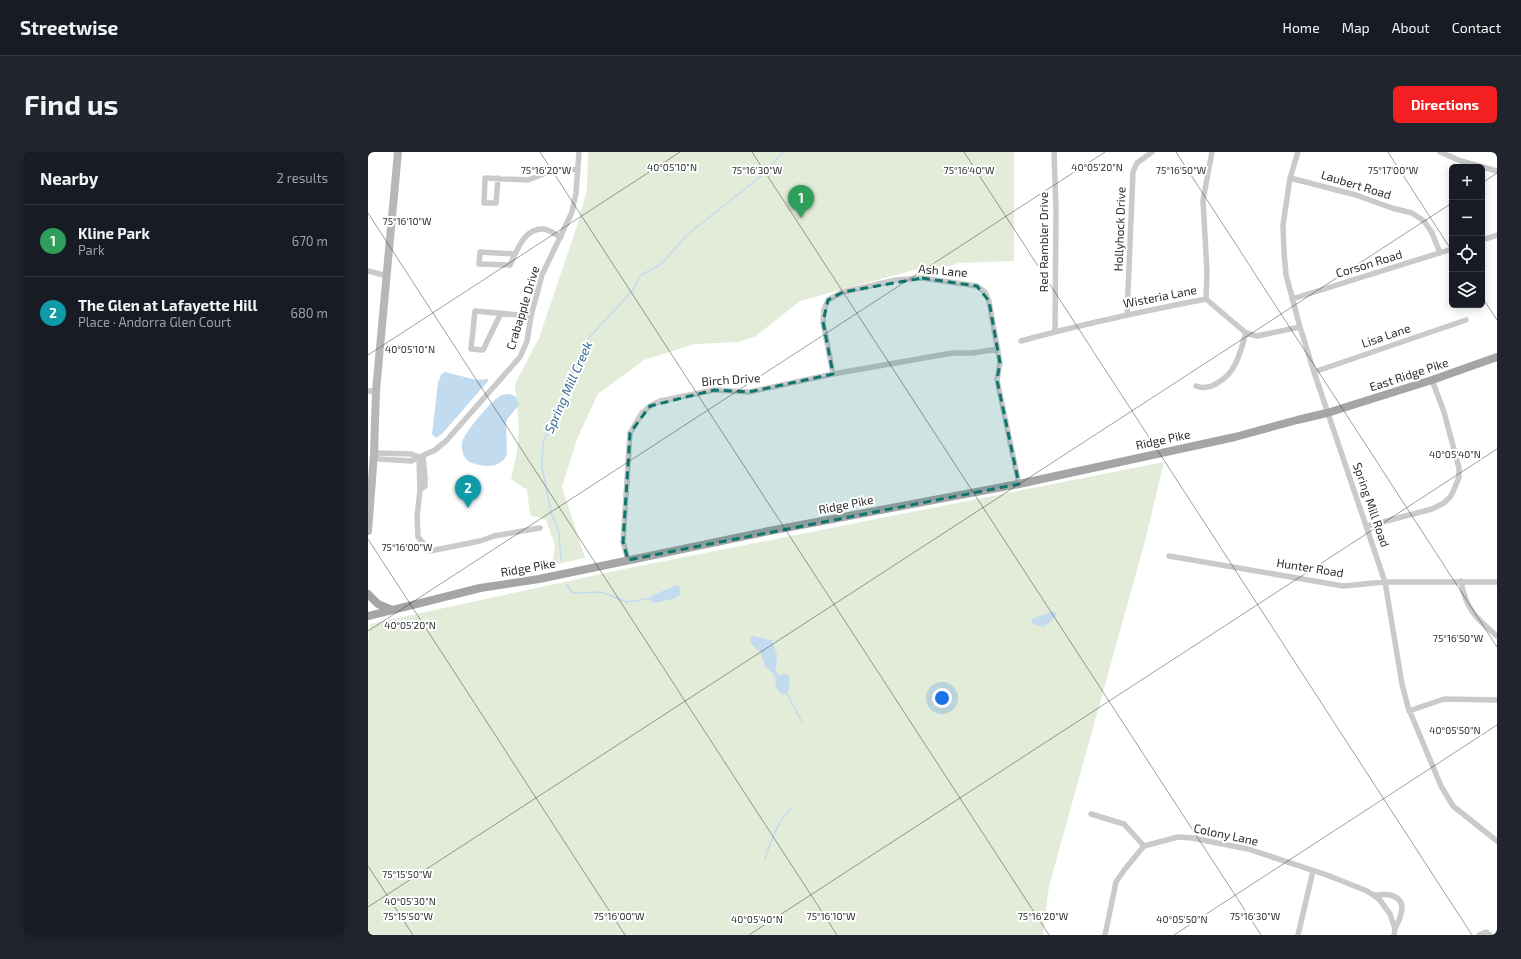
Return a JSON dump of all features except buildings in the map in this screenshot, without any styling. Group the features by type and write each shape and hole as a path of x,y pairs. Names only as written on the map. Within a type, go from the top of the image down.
{"main road":[{"path":"368,531 374,454 372,391 387,276 398,152"},
{"name":"East Ridge Pike","path":"1327,414 1497,357"},
{"name":"Ridge Pike","path":"368,616 474,590 539,579 769,532 1019,484 1229,438 1297,420 1327,414"},
{"path":"368,594 378,604 393,610"}],"street":[{"name":"Crabapple Drive","path":"374,454 379,459 410,461 434,450 446,440 520,357 527,341 531,316 542,275 572,212 576,193 579,152"},
{"name":"Red Rambler Drive","path":"1054,152 1056,209 1055,331"},
{"name":"Hollyhock Drive","path":"1127,315 1133,172 1137,163 1152,152"},
{"name":"Wisteria Lane","path":"1021,341 1055,331 1127,315 1206,300 1207,272 1203,200 1212,152"},
{"name":"Spring Mill Road","path":"1298,152 1290,178 1286,201 1283,232 1286,275 1300,327 1327,414 1367,526 1385,582 1402,684 1410,711 1441,786 1453,806 1497,842"},
{"path":"1440,152 1461,161 1497,171"},
{"path":"498,178 496,203 484,203 486,178 498,178 528,180 559,168 578,170"},
{"name":"Laubert Road","path":"1290,178 1356,194 1392,208 1412,213 1424,221 1432,233 1440,253"},
{"path":"515,254 480,252 479,264 510,265 528,233 536,230 545,229 561,237"},
{"path":"1485,239 1497,235"},
{"name":"Corson Road","path":"1292,299 1449,250"},
{"path":"368,271 387,276"},
{"name":"Ash Lane","path":"833,374 822,322 824,309 828,300 843,292 896,280 922,278 977,286 985,292 989,301 1000,363 997,380 1019,484"},
{"path":"1206,300 1246,333 1257,336 1300,327"},
{"path":"501,313 483,350 471,350 474,311 501,313 531,316"},
{"name":"Lisa Lane","path":"1314,372 1466,320"},
{"path":"1196,386 1203,388 1215,385 1231,372 1236,363 1246,333"},
{"name":"Birch Drive","path":"628,560 623,542 630,433 642,414 650,406 660,401 714,390 749,392 833,374 952,353 972,353 998,348"},
{"path":"1367,526 1432,509 1444,503 1451,496 1459,478 1459,468 1444,412 1432,380"},
{"path":"421,457 422,476 417,516 418,537 430,551 480,541 494,536 540,528"},
{"name":"Hunter Road","path":"1169,556 1343,586 1385,582 1497,582"},
{"path":"1461,581 1463,593 1474,616 1497,636"},
{"path":"1410,711 1444,699 1497,700"},
{"path":"1091,814 1124,824 1144,846 1125,868 1116,882 1105,935"},
{"name":"Colony Lane","path":"1144,846 1178,837 1192,838 1248,849 1354,885 1374,894 1392,896 1400,902 1402,906 1402,916 1394,932"},
{"path":"1298,935 1314,871"},
{"name":"Colony Lane","path":"1374,894 1390,914 1394,932"},
{"path":"1479,935 1486,932 1490,935"}],"highlighted area":[{"path":"922,278 977,286 989,301 1000,363 997,380 1019,484 628,560 623,542 630,433 650,406 714,390 749,392 833,374 823,322 828,300 843,292"}],"green space":[{"path":"588,152 1014,152 1014,261 959,263 949,266 914,270 800,301 756,336 739,342 695,344 644,360 598,394 577,439 562,487 585,558 552,565 555,545 546,520 530,515 527,490 511,479 517,452 519,426 515,384 539,338 578,223 587,189"},
{"path":"1164,462 1145,541 1049,886 1043,935 368,935 368,644 370,624 624,569"}],"water":[{"path":"445,372 477,380 488,379 488,381 442,434 436,438 432,434 438,382 441,375"},
{"path":"509,394 515,396 519,405 506,422 507,454 500,463 496,465 485,466 469,462 465,458 462,451 462,442 464,437 492,402 502,395"},
{"path":"677,585 680,587 680,595 673,599 654,603 650,600 651,596"},
{"path":"1053,611 1057,615 1043,627 1033,624 1031,620 1034,618"},
{"path":"752,636 772,640 777,655 776,671 778,675 787,674 790,676 789,690 784,695 781,694 776,688 775,676 765,666 760,652 750,642 750,638"}],"waterway":[{"name":"Spring Mill Creek","path":"561,560 559,533 551,512 542,467 543,443 587,340 633,290 640,276 661,264 688,234 761,176 783,152"},
{"name":"Spring Mill Creek","path":"567,585 572,593 601,592 627,602 652,598"},
{"name":"Spring Mill Creek","path":"786,692 802,722"},
{"name":"Spring Mill Creek","path":"765,859 772,838 783,818 792,807"}],"place":[{"name":"Kline Park","path":"801,218"},
{"name":"The Glen at Lafayette Hill","path":"468,508"}]}
